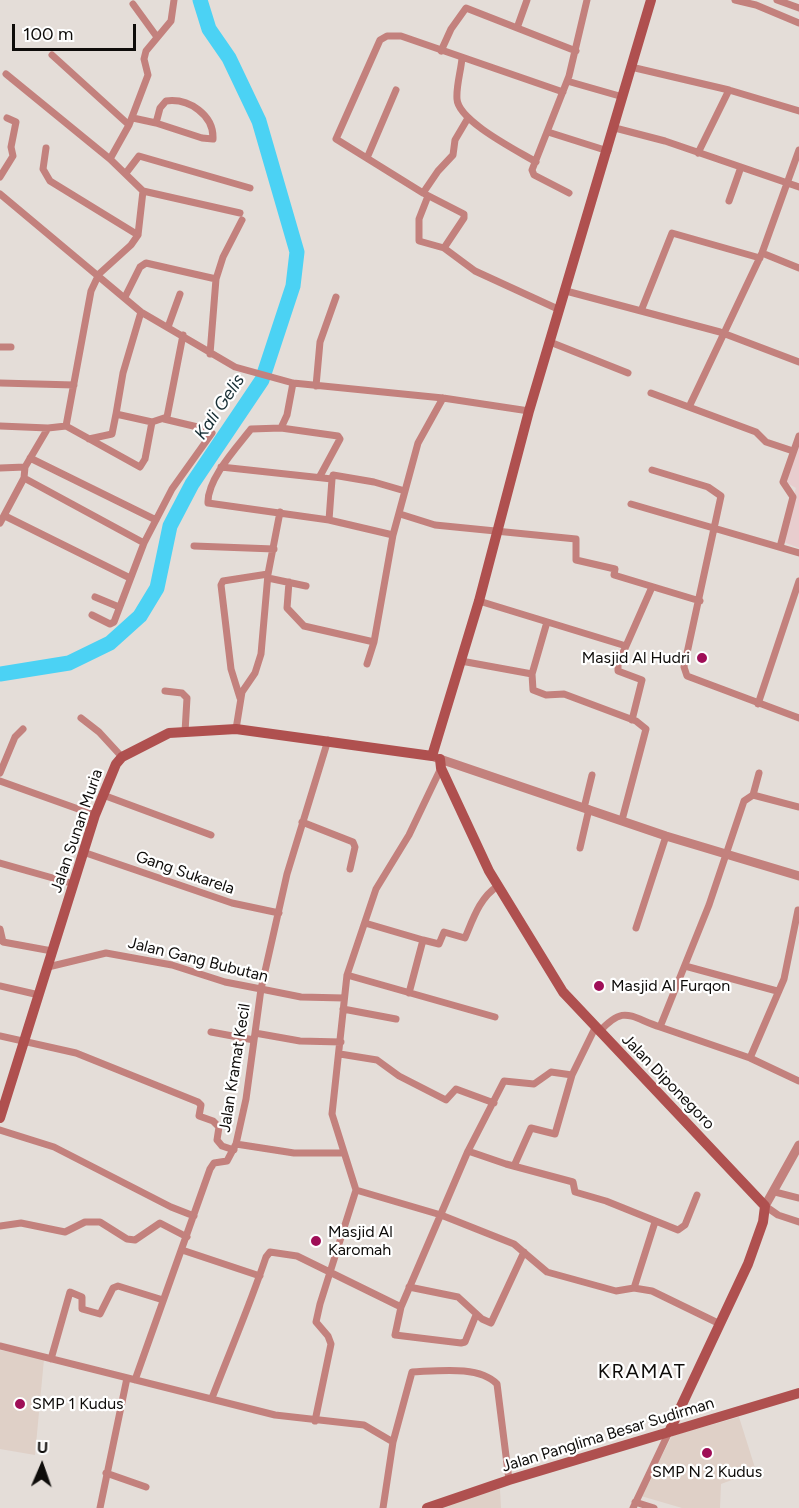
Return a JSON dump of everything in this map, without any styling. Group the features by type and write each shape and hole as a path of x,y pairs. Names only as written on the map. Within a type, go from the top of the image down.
{"main road":[{"path":"438,761 461,661 529,411 615,128 651,0"},
{"name":"Jalan Sunan Muria","path":"0,1118 95,815 122,757 169,733 236,729 328,740 438,761"},
{"name":"Jalan Diponegoro","path":"438,761 498,886 562,992 765,1206"},
{"path":"669,1432 748,1264 763,1222 765,1206"},
{"name":"Jalan Panglima Besar Sudirman","path":"427,1508 509,1480 799,1393"}],"street":[{"path":"110,159 131,122 148,75 144,59 171,21 174,0"},
{"path":"517,28 527,0"},
{"path":"569,194 534,175 532,170 567,81 587,0"},
{"path":"735,0 756,5 799,23"},
{"path":"777,0 799,8"},
{"path":"133,4 157,38"},
{"path":"441,51 465,8 576,51"},
{"path":"444,248 465,216 425,195 338,142 336,135 380,40 387,36 401,36 563,92"},
{"path":"52,55 131,122 156,123 202,138 213,139 212,131 200,111 190,103 166,101 160,108 156,123"},
{"path":"462,58 456,100 459,109 468,118 536,162"},
{"path":"631,67 798,109"},
{"path":"6,74 110,159 143,191 241,217 216,279 210,354"},
{"path":"567,81 623,97"},
{"path":"367,158 396,90"},
{"path":"698,153 729,90"},
{"path":"0,177 13,156 11,147 16,122 7,118"},
{"path":"468,118 456,138 453,155 437,172 425,195 419,219 418,241 444,248 476,271 560,310"},
{"path":"615,128 799,187"},
{"path":"548,132 608,151"},
{"path":"46,148 43,169 50,182 138,235"},
{"path":"689,407 761,256 799,150"},
{"path":"126,173 139,156 250,188"},
{"path":"729,201 741,167"},
{"path":"66,426 84,323 99,274 131,245 138,235 143,191"},
{"path":"0,194 34,225 99,274 141,312 235,367 257,375 293,383 443,398 529,411"},
{"path":"641,311 656,268 672,233 799,268"},
{"path":"125,297 140,267 146,263 216,279"},
{"path":"566,291 723,334 799,362"},
{"path":"168,327 180,294"},
{"path":"316,386 320,342 336,297"},
{"path":"89,439 112,434 123,373 141,312"},
{"path":"164,419 170,406 183,335"},
{"path":"550,342 628,373"},
{"path":"0,347 11,347"},
{"path":"0,383 74,385"},
{"path":"281,428 289,408 293,383"},
{"path":"651,393 756,432 766,442 794,451"},
{"path":"367,664 374,642 393,535 418,443 443,398"},
{"path":"92,615 112,624 144,543 172,489 212,433 206,429 164,419 152,422 116,414"},
{"path":"0,426 48,428 66,426 140,467 145,459 152,422"},
{"path":"0,523 24,478 25,467 48,428"},
{"path":"320,476 338,445 338,436 281,428 251,429 221,467 208,496 208,502 329,520 393,535"},
{"path":"780,547 793,496 783,482 799,436"},
{"path":"30,458 156,520"},
{"path":"0,468 25,467"},
{"path":"221,467 332,479"},
{"path":"652,470 719,492 721,497 700,602 684,667 687,676 799,718"},
{"path":"329,520 332,479 335,474 405,491"},
{"path":"24,478 144,543"},
{"path":"631,504 799,553"},
{"path":"236,729 240,698 255,673 261,654 268,576 280,512"},
{"path":"400,514 435,525 576,539 576,560 615,569 614,575 700,602"},
{"path":"5,516 130,578"},
{"path":"194,546 274,549"},
{"path":"240,698 231,669 221,585 223,581 268,576 306,586"},
{"path":"758,704 799,581"},
{"path":"289,582 287,608 300,624 374,642"},
{"path":"632,720 642,680 618,671 618,664 652,587"},
{"path":"95,597 119,608"},
{"path":"479,601 626,646"},
{"path":"547,622 532,674 531,687 535,692 564,694 645,727 646,735 622,820"},
{"path":"461,661 532,674"},
{"path":"165,691 182,693 187,698 185,732"},
{"path":"81,718 99,732 122,757"},
{"path":"0,773 15,738 23,729"},
{"name":"Jalan Kramat Kecil","path":"135,1380 210,1169 214,1163 227,1161 235,1147 246,1098 261,990 302,822 328,740"},
{"path":"315,1421 331,1344 328,1336 316,1322 329,1270 356,1190 332,1114 347,975 376,889 408,835 438,761 666,836 799,876"},
{"path":"660,1027 727,855 744,801 753,795 759,773"},
{"path":"580,848 592,775"},
{"path":"0,781 95,815"},
{"path":"103,795 211,835"},
{"path":"753,795 799,807"},
{"path":"302,822 352,842 355,847 350,869"},
{"path":"636,928 666,836"},
{"name":"Gang Sukarela","path":"83,852 232,903 279,913"},
{"path":"0,862 74,884"},
{"path":"365,923 440,944 444,932 465,938 489,891 498,886"},
{"path":"750,1058 789,962 798,910"},
{"path":"0,929 3,942 52,951"},
{"path":"409,993 423,940"},
{"name":"Jalan Gang Bubutan","path":"48,967 106,953 172,965 261,990 301,997 344,998"},
{"path":"685,966 777,992"},
{"path":"347,975 495,1017"},
{"path":"0,986 39,995"},
{"path":"343,1009 396,1019"},
{"path":"514,1166 531,1128 555,1134 572,1075 597,1030 612,1018 622,1014 750,1058 799,1081"},
{"path":"211,1032 300,1041 341,1042"},
{"path":"0,1036 76,1053 198,1102 201,1105 199,1116 213,1121 219,1127 217,1140 222,1146 294,1153 344,1154"},
{"path":"340,1054 377,1060 399,1076 446,1100 456,1089 494,1102"},
{"path":"476,1315 465,1342 461,1343 395,1335 401,1307 409,1287 468,1151 504,1081 534,1084 551,1072 572,1075"},
{"path":"0,1130 54,1147 171,1208 194,1216"},
{"path":"799,1145 775,1192 765,1206 778,1215 799,1222"},
{"path":"468,1151 573,1182 575,1192 606,1201 655,1222 681,1230 697,1195"},
{"path":"356,1190 441,1215 514,1244 547,1272 616,1291 634,1288 652,1291 720,1324"},
{"path":"775,1192 799,1198"},
{"path":"0,1226 21,1223 65,1232 85,1222 100,1222 127,1239 135,1240 160,1223 187,1237"},
{"path":"634,1288 655,1222"},
{"path":"182,1250 260,1276"},
{"path":"212,1398 241,1324 249,1312 266,1257 276,1251 297,1256 329,1270 401,1307"},
{"path":"409,1287 458,1297 487,1323 493,1322 524,1252"},
{"path":"51,1359 70,1292 82,1297 82,1309 100,1314 113,1288 118,1286 163,1300"},
{"path":"0,1346 212,1398 275,1416 364,1425 393,1442"},
{"path":"383,1508 393,1442 412,1372 439,1371 484,1376 497,1384 509,1480"},
{"path":"100,1508 127,1378"},
{"path":"654,1508 634,1505 669,1432"},
{"path":"106,1473 146,1487"}],"shaded area":[{"path":"799,446 799,548 781,541 796,488 785,482"},
{"name":"SMP 1 Kudus","path":"0,1350 44,1359 35,1455 0,1449"},
{"name":"SMP N 2 Kudus","path":"739,1417 756,1471 721,1484 720,1508 682,1508 641,1496 672,1436"},
{"path":"500,1489 501,1508 426,1508"}],"waterway":[{"name":"Kali Gelis","path":"0,674 69,663 110,643 140,616 157,588 170,526 192,484 262,380 293,286 297,252 259,121 229,58 209,29 200,0"}],"place":[{"name":"Masjid Al Hudri","path":"702,658"},
{"name":"Masjid Al Furqon","path":"599,986"},
{"name":"Masjid Al Karomah","path":"316,1241"},
{"name":"SMP 1 Kudus","path":"20,1404"},
{"name":"SMP N 2 Kudus","path":"707,1453"}],"district":[{"name":"KRAMAT","path":"642,1372"}]}
